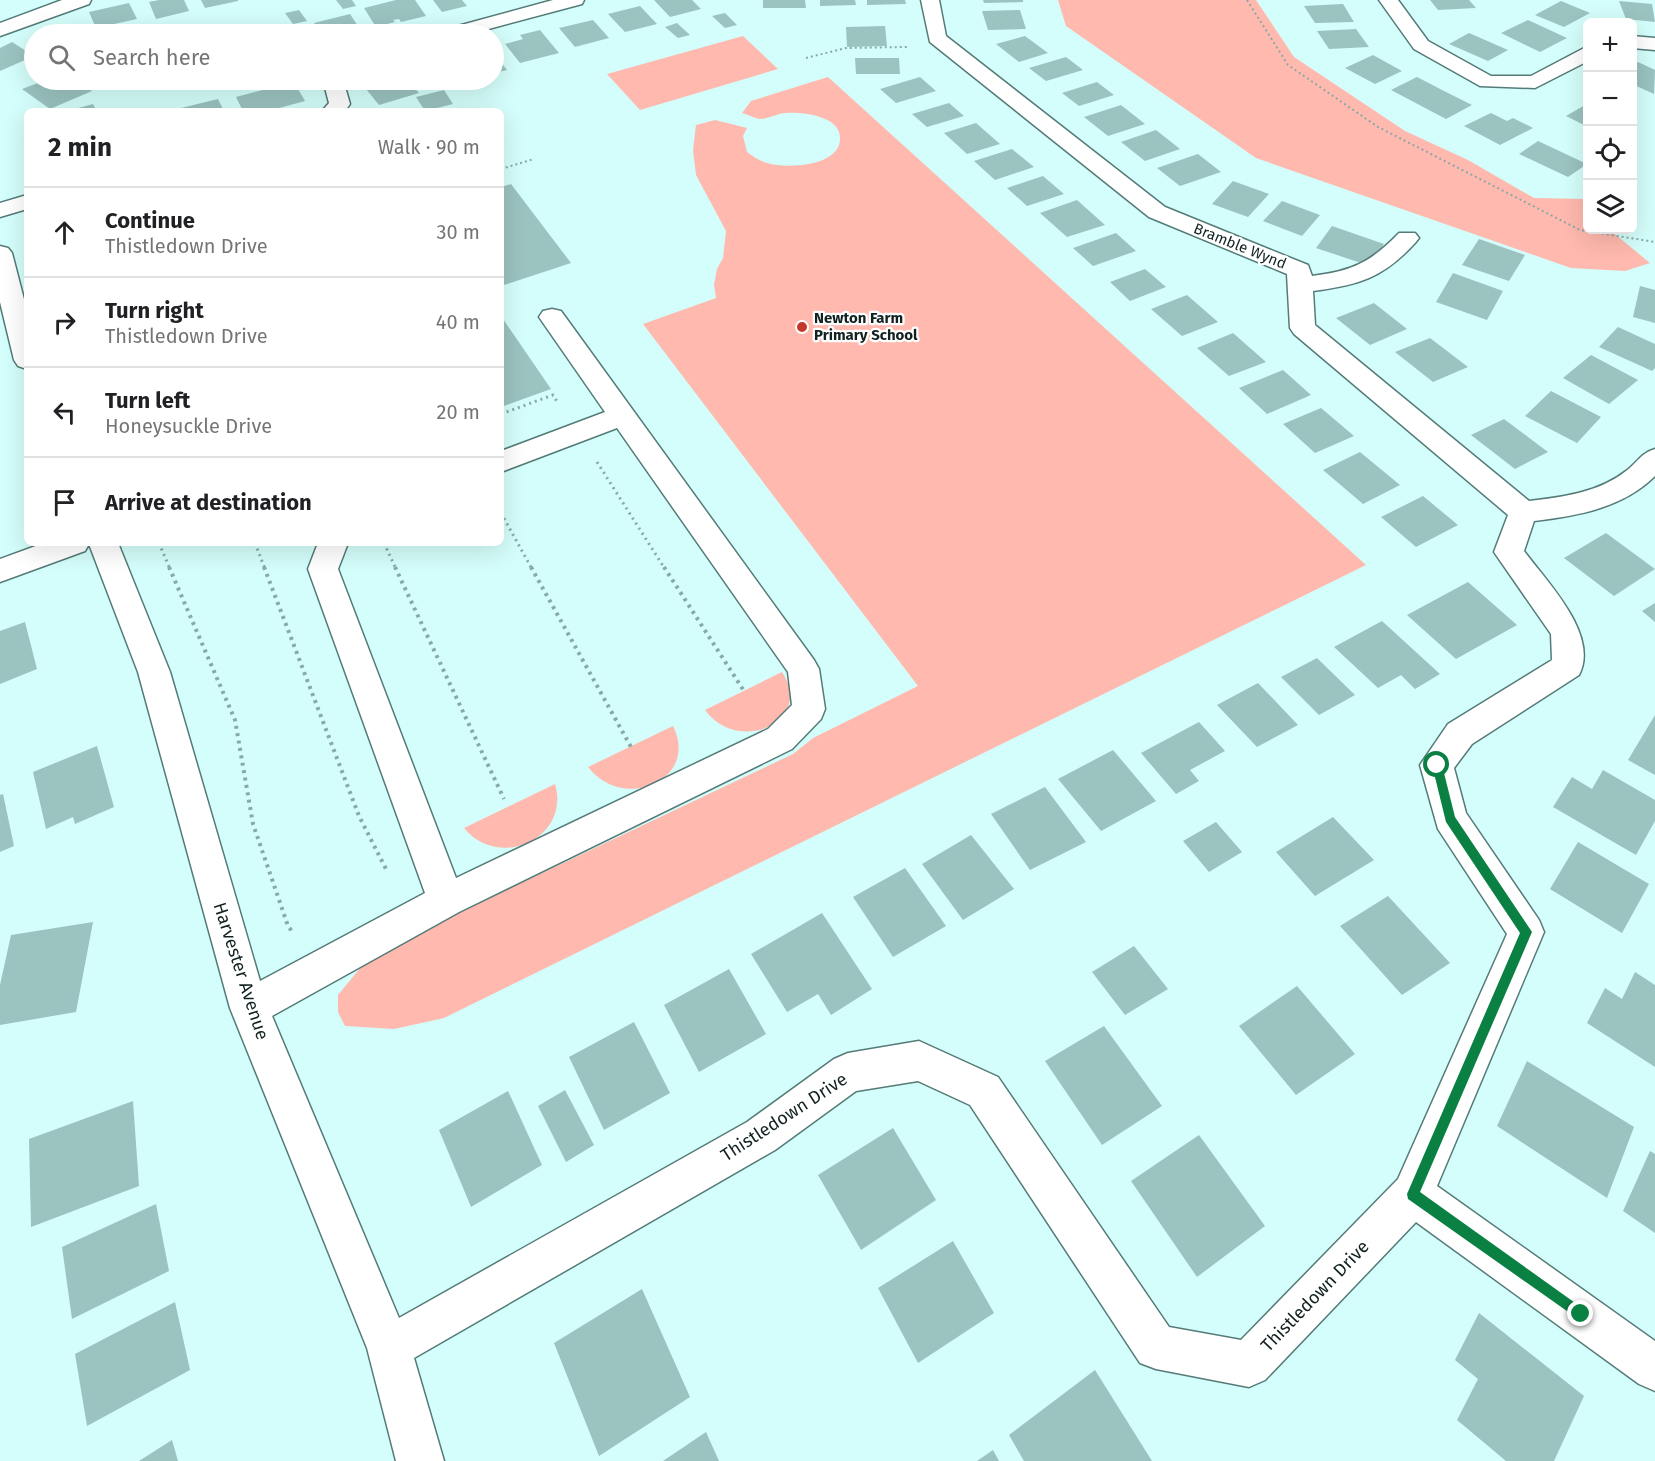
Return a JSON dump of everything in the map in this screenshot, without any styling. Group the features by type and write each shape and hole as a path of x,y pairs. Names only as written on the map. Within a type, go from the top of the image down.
{"street":[{"path":"4,26 82,0"},
{"path":"487,24 575,0"},
{"name":"Bramble Wynd","path":"930,0 937,38 1156,212 1215,238 1299,270 1303,328 1522,512"},
{"path":"1388,0 1421,45 1487,82 1535,82 1583,54"},
{"path":"1637,42 1655,44"},
{"path":"336,90 340,104 336,108"},
{"path":"0,210 24,203"},
{"path":"1300,285 1361,276 1376,269 1407,238"},
{"path":"0,253 24,348"},
{"path":"249,1008 446,900 780,739 809,709 803,669 552,317"},
{"path":"504,461 621,416"},
{"path":"1522,512 1582,506 1635,479 1655,459"},
{"name":"Thistledown Drive","path":"389,1348 761,1136 848,1073 920,1061 984,1091 1156,1347 1250,1364 1413,1194 1526,932 1450,818 1437,765 1461,734 1568,666 1566,632 1509,552 1522,512"},
{"path":"0,571 67,546"},
{"name":"Harvester Avenue","path":"104,546 154,672 249,1008 389,1348 420,1461"},
{"path":"332,546 323,569 446,900"},
{"path":"1413,1194 1655,1368"}],"path":[{"path":"1246,0 1288,65 1378,127 1580,230 1655,242"},
{"path":"806,58 846,48 946,46"},
{"path":"504,168 534,159"},
{"path":"504,413 553,395 744,691"},
{"path":"504,518 631,747"},
{"path":"160,546 235,720 254,824 288,926 292,933 302,937"},
{"path":"256,546 359,816 389,875"},
{"path":"385,546 504,800"}],"shaded area":[{"path":"1058,0 1256,0 1294,57 1405,131 1468,160 1534,198 1583,199 1583,234 1615,234 1650,263 1625,271 1571,268 1256,158 1066,26"},
{"path":"743,36 778,69 640,110 607,74"},
{"path":"828,77 1366,565 444,1018 394,1029 345,1026 338,1012 338,995 361,967 439,922 793,754 813,738 918,686 643,324 716,298 714,285 717,269 723,258 726,231 696,175 693,150 696,125 715,120 747,128 743,136 747,152 767,163 787,166 811,164 823,160 832,155 838,147 840,137 834,124 810,115 783,113 760,119 742,113 751,101"},
{"path":"782,672 790,690 789,706 781,718 768,727 753,731 736,730 719,723 705,710"},
{"path":"673,726 679,745 676,762 667,775 654,784 637,788 620,788 603,781 588,767"},
{"path":"555,784 557,803 552,820 542,833 529,842 512,847 495,847 479,841 464,828"}],"building":[{"path":"184,0 189,11 156,19 149,2"},
{"path":"201,0 238,0 238,1 205,8"},
{"path":"336,0 352,0 356,6 343,9"},
{"path":"396,0 415,0 426,16 401,22 399,19 387,24 374,24 364,8"},
{"path":"433,0 462,0 467,6 442,12"},
{"path":"654,0 692,0 701,9 670,17"},
{"path":"763,0 805,0 806,8 763,8"},
{"path":"820,0 855,0 856,5 820,6"},
{"path":"867,0 905,0 906,4 867,5"},
{"path":"983,0 1023,0 1023,2 984,3"},
{"path":"1430,0 1469,0 1476,8 1438,10"},
{"path":"1561,1 1590,13 1564,27 1535,15"},
{"path":"1619,1 1652,4 1655,22 1626,18"},
{"path":"129,3 137,19 114,24 94,24 89,12"},
{"path":"1343,4 1354,22 1315,23 1304,6"},
{"path":"640,6 657,24 625,32 608,14"},
{"path":"299,10 307,21 293,24 285,13"},
{"path":"1020,10 1026,29 988,30 982,11"},
{"path":"725,13 737,25 725,28 712,16"},
{"path":"350,14 357,24 315,24"},
{"path":"593,20 609,38 575,47 559,28"},
{"path":"1528,20 1567,38 1540,52 1501,33"},
{"path":"677,23 690,35 678,38 665,27"},
{"path":"885,26 887,46 847,47 846,27"},
{"path":"1356,29 1369,47 1329,49 1317,31"},
{"path":"540,30 559,53 520,63 505,44 523,39 520,35"},
{"path":"1469,33 1508,50 1488,61 1449,44"},
{"path":"1025,36 1048,53 1019,62 996,44"},
{"path":"12,42 24,50 24,60 0,71 0,48"},
{"path":"1373,55 1402,71 1375,84 1345,68"},
{"path":"1066,57 1083,70 1046,81 1029,68"},
{"path":"855,58 899,58 900,74 856,74"},
{"path":"1637,62 1655,70 1654,94 1637,86"},
{"path":"920,77 936,91 896,103 880,89"},
{"path":"1417,77 1472,105 1446,119 1391,90"},
{"path":"1097,82 1114,95 1079,106 1062,93"},
{"path":"22,89 90,90 92,91 49,108"},
{"path":"263,90 299,90 305,101 279,108 242,108 236,97"},
{"path":"367,90 416,90 419,93 379,105"},
{"path":"444,90 453,104 437,108 423,108 416,97"},
{"path":"218,99 222,108 181,108"},
{"path":"949,103 964,116 927,127 912,114"},
{"path":"93,104 95,108 78,108"},
{"path":"1121,105 1145,124 1108,136 1084,117"},
{"path":"1583,106 1583,124 1566,116"},
{"path":"1491,113 1507,121 1513,118 1533,128 1500,145 1464,126"},
{"path":"976,123 1000,144 967,154 944,133"},
{"path":"1156,130 1180,149 1145,161 1121,142"},
{"path":"1538,141 1583,162 1583,167 1568,177 1519,154"},
{"path":"1012,149 1034,167 995,180 974,161"},
{"path":"1198,154 1221,172 1180,186 1157,168"},
{"path":"1043,176 1064,194 1027,206 1007,188"},
{"path":"1233,181 1269,194 1248,217 1212,204"},
{"path":"511,184 571,263 504,285 504,186"},
{"path":"1077,200 1105,225 1067,237 1040,213"},
{"path":"1282,201 1320,215 1302,236 1263,221"},
{"path":"1332,226 1384,244 1370,266 1316,248"},
{"path":"1116,233 1136,251 1093,266 1073,248"},
{"path":"1479,239 1525,255 1509,281 1462,265"},
{"path":"1145,269 1166,287 1130,301 1110,282"},
{"path":"1453,273 1503,291 1487,320 1436,302"},
{"path":"1640,286 1655,290 1655,323 1633,317"},
{"path":"1187,295 1218,322 1182,336 1151,309"},
{"path":"1374,303 1407,329 1370,345 1336,318"},
{"path":"504,320 551,389 504,406"},
{"path":"1618,327 1655,344 1655,368 1652,371 1599,347"},
{"path":"1233,333 1266,362 1229,376 1197,348"},
{"path":"1430,338 1468,367 1433,382 1395,352"},
{"path":"1591,355 1638,380 1609,404 1563,378"},
{"path":"1283,370 1311,395 1267,414 1239,388"},
{"path":"1551,391 1601,417 1577,443 1525,416"},
{"path":"1321,408 1354,436 1315,453 1283,424"},
{"path":"1504,419 1548,452 1515,469 1471,435"},
{"path":"1360,452 1400,485 1363,504 1323,470"},
{"path":"1423,496 1458,525 1416,547 1381,517"},
{"path":"1606,533 1655,569 1614,596 1564,558"},
{"path":"1468,582 1517,625 1456,659 1407,615"},
{"path":"1655,603 1655,622 1642,611"},
{"path":"1382,621 1440,674 1415,689 1401,675 1378,688 1334,647"},
{"path":"25,622 37,669 0,684 0,631"},
{"path":"1317,658 1355,695 1319,715 1281,677"},
{"path":"1258,683 1298,725 1257,747 1217,705"},
{"path":"1655,715 1655,775 1628,760"},
{"path":"1199,722 1225,751 1190,770 1199,781 1176,794 1141,753"},
{"path":"97,746 114,807 75,824 73,817 46,829 33,772"},
{"path":"1113,750 1156,801 1101,831 1058,779"},
{"path":"1603,770 1655,800 1655,821 1636,855 1553,807 1572,777 1592,789"},
{"path":"1045,787 1086,842 1030,870 991,814"},
{"path":"3,794 14,846 0,852 0,795"},
{"path":"1333,817 1374,860 1315,896 1276,852"},
{"path":"1216,822 1242,852 1209,872 1183,841"},
{"path":"971,835 1014,889 963,920 922,864"},
{"path":"1578,842 1649,884 1622,933 1550,889"},
{"path":"905,868 946,926 893,957 853,897"},
{"path":"1388,896 1450,963 1402,995 1340,926"},
{"path":"822,913 872,989 831,1015 818,994 787,1012 751,954"},
{"path":"93,922 76,1012 0,1025 0,985 11,935"},
{"path":"1134,946 1168,989 1125,1015 1092,972"},
{"path":"729,969 766,1034 699,1072 664,1005"},
{"path":"1635,972 1655,985 1655,1067 1587,1023 1605,988 1622,999"},
{"path":"1297,986 1355,1054 1296,1095 1239,1026"},
{"path":"634,1022 670,1093 604,1130 569,1057"},
{"path":"1104,1026 1162,1106 1102,1145 1045,1061"},
{"path":"1527,1061 1634,1127 1607,1198 1497,1126"},
{"path":"565,1090 594,1145 566,1162 538,1106"},
{"path":"508,1091 542,1165 471,1207 439,1130"},
{"path":"133,1101 139,1186 31,1227 29,1139"},
{"path":"893,1128 936,1200 861,1250 818,1175"},
{"path":"1199,1135 1265,1226 1197,1277 1131,1181"},
{"path":"1650,1151 1655,1154 1655,1233 1623,1211"},
{"path":"156,1204 169,1271 72,1319 62,1247"},
{"path":"953,1241 994,1313 918,1363 878,1288"},
{"path":"642,1289 690,1397 599,1456 554,1343"},
{"path":"175,1302 190,1370 87,1426 75,1354"},
{"path":"1479,1313 1584,1396 1554,1461 1506,1461 1457,1420 1478,1379 1455,1360"},
{"path":"1095,1370 1152,1461 1024,1461 1009,1435"},
{"path":"706,1432 719,1461 663,1461"},
{"path":"172,1440 178,1461 139,1461"},
{"path":"993,1450 999,1461 977,1461"}],"place":[{"name":"Newton Farm Primary School","path":"802,327"}],"route":[{"path":"1437,765 1450,818 1526,932 1413,1194 1581,1314"}]}
